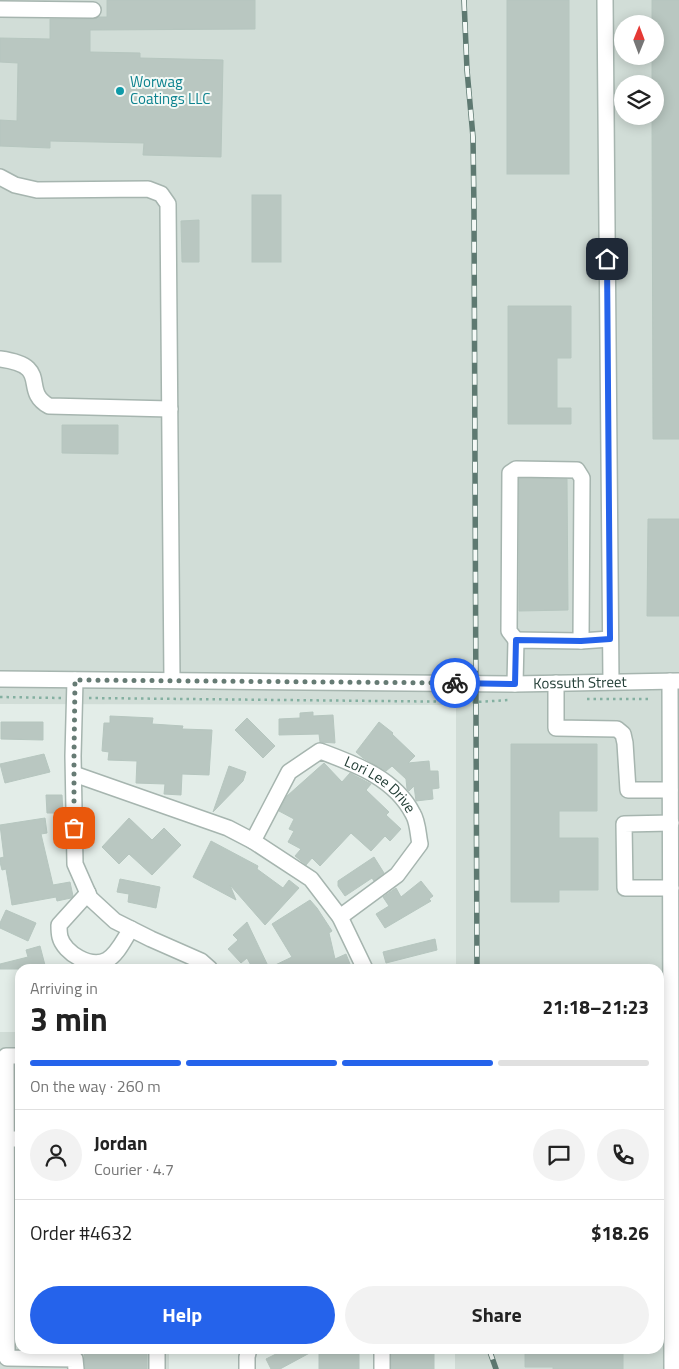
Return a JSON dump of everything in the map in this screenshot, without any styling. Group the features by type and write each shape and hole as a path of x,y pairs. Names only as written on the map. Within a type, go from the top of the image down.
{"street":[{"path":"605,0 611,682"},
{"path":"0,9 93,10"},
{"path":"0,177 15,185 37,190 148,189 161,194 168,204 172,680"},
{"path":"0,359 14,361 27,367 34,375 36,394 41,402 49,406 170,409"},
{"path":"515,684 516,640 509,631 510,473 516,469 577,470 582,478 581,641"},
{"path":"582,478 609,478"},
{"path":"516,640 581,641 610,639"},
{"name":"Kossuth Street","path":"0,679 515,684 675,681"},
{"path":"75,680 75,864 90,898 115,921 204,964"},
{"path":"672,1369 675,957 671,888 670,790 675,759 675,681"},
{"path":"556,683 556,728 617,729 623,734 625,743 628,790 670,790"},
{"name":"Lori Lee Drive","path":"254,841 288,772 320,751 357,764 396,790 414,815 420,844 397,875 340,917"},
{"path":"74,774 228,828 254,841 311,879 340,917 363,964"},
{"path":"670,824 624,824 625,888 671,888"},
{"path":"88,893 59,925 60,938 66,949 83,959 97,963 107,960 115,953 131,929"},
{"path":"15,1056 6,1056 9,1139 3,1228 4,1358 42,1364 76,1359"},
{"path":"157,1354 157,1369"},
{"path":"247,1369 248,1354"},
{"path":"382,1354 382,1369"}],"path":[{"path":"0,697 59,698"},
{"path":"86,698 250,698 476,702 513,700"},
{"path":"556,699 648,700"}],"shaded area":[{"path":"0,0 679,0 679,1369 455,1369 455,1354 664,1354 664,964 456,964 456,705 0,704"},
{"path":"0,1032 15,1032 15,1354 169,1354 169,1369 0,1369"}],"building":[{"name":"Worwag Coatings LLC","path":"107,0 255,0 255,29 90,30 90,52 140,53 140,58 223,60 221,157 143,155 144,143 50,141 50,148 0,146 0,120 17,121 18,63 0,62 0,38 50,39 50,19 93,19 107,17"},
{"path":"507,0 569,0 569,174 507,174"},
{"path":"652,0 679,0 679,439 653,439 652,125 664,125 664,75 652,75 652,65 664,65 664,15 652,15"},
{"path":"252,195 281,195 281,262 252,262"},
{"path":"199,220 199,262 182,262 181,221"},
{"path":"508,306 571,306 571,358 557,358 557,408 571,408 571,424 508,424"},
{"path":"62,425 118,425 118,454 62,453"},
{"path":"519,478 567,479 568,610 519,611"},
{"path":"648,519 679,519 679,616 647,616"},
{"path":"313,712 313,716 333,715 335,743 320,742 319,734 279,735 279,719 300,718 300,713"},
{"path":"110,716 153,718 152,724 183,726 182,729 212,730 209,775 182,774 181,795 164,794 165,784 136,783 137,761 108,760 109,752 102,751 104,723 110,723"},
{"path":"247,718 275,746 263,758 235,730"},
{"path":"1,722 43,722 43,740 1,739"},
{"path":"379,722 393,733 415,756 408,763 429,761 430,771 438,771 439,788 432,789 433,799 416,801 414,786 409,791 406,779 392,766 386,771 356,752"},
{"path":"511,744 597,744 597,811 559,811 559,838 598,838 598,890 559,890 559,902 511,902"},
{"path":"44,754 50,772 5,783 0,764"},
{"path":"324,763 342,782 350,773 371,784 366,790 389,812 386,815 401,829 390,841 385,836 371,851 351,833 320,866 312,858 306,865 295,856 301,849 288,842 294,831 289,829 294,819 279,811 287,796"},
{"path":"229,766 246,772 243,781 213,812"},
{"path":"46,795 62,795 63,813 47,813"},
{"path":"45,818 47,833 41,834 53,885 70,882 73,896 57,901 56,897 12,905 6,869 2,870 0,862 0,858 4,857 0,825"},
{"path":"129,818 152,840 164,828 181,845 152,875 129,854 119,864 102,847"},
{"path":"211,841 258,866 257,869 283,888 289,880 299,888 265,925 230,885 236,900 193,877"},
{"path":"374,857 384,873 374,881 372,878 345,896 338,886 338,881"},
{"path":"120,879 160,887 156,908 128,902 129,894 117,892"},
{"path":"421,881 433,896 429,899 431,901 385,928 376,914 389,906 383,897 396,888 401,897"},
{"path":"310,900 332,931 329,933 335,959 346,954 350,964 277,964 292,957 272,924"},
{"path":"6,910 36,923 28,941 0,928 0,923"},
{"path":"247,922 267,964 250,964 247,958 241,963 228,949 238,940 233,935"},
{"path":"435,939 437,950 386,963 383,952"},
{"path":"40,946 45,964 15,964 15,969 0,969 0,964 28,957 26,950"},
{"path":"84,1354 147,1354 147,1369 85,1369"},
{"path":"276,1354 308,1354 280,1369 271,1369 266,1359"},
{"path":"319,1354 359,1354 359,1369 319,1369"},
{"path":"391,1354 434,1354 434,1369 391,1369"},
{"path":"525,1354 623,1354 623,1369 525,1367"}],"railway":[{"path":"464,0 467,70 473,137 474,210 477,964"},
{"path":"491,1354 496,1369"}],"way so far":[{"path":"74,828 75,680 455,683"}],"place":[{"name":"Worwag Coatings LLC","path":"120,91"}],"route":[{"path":"455,683 515,684 516,640 581,641 610,639 607,259"}]}
